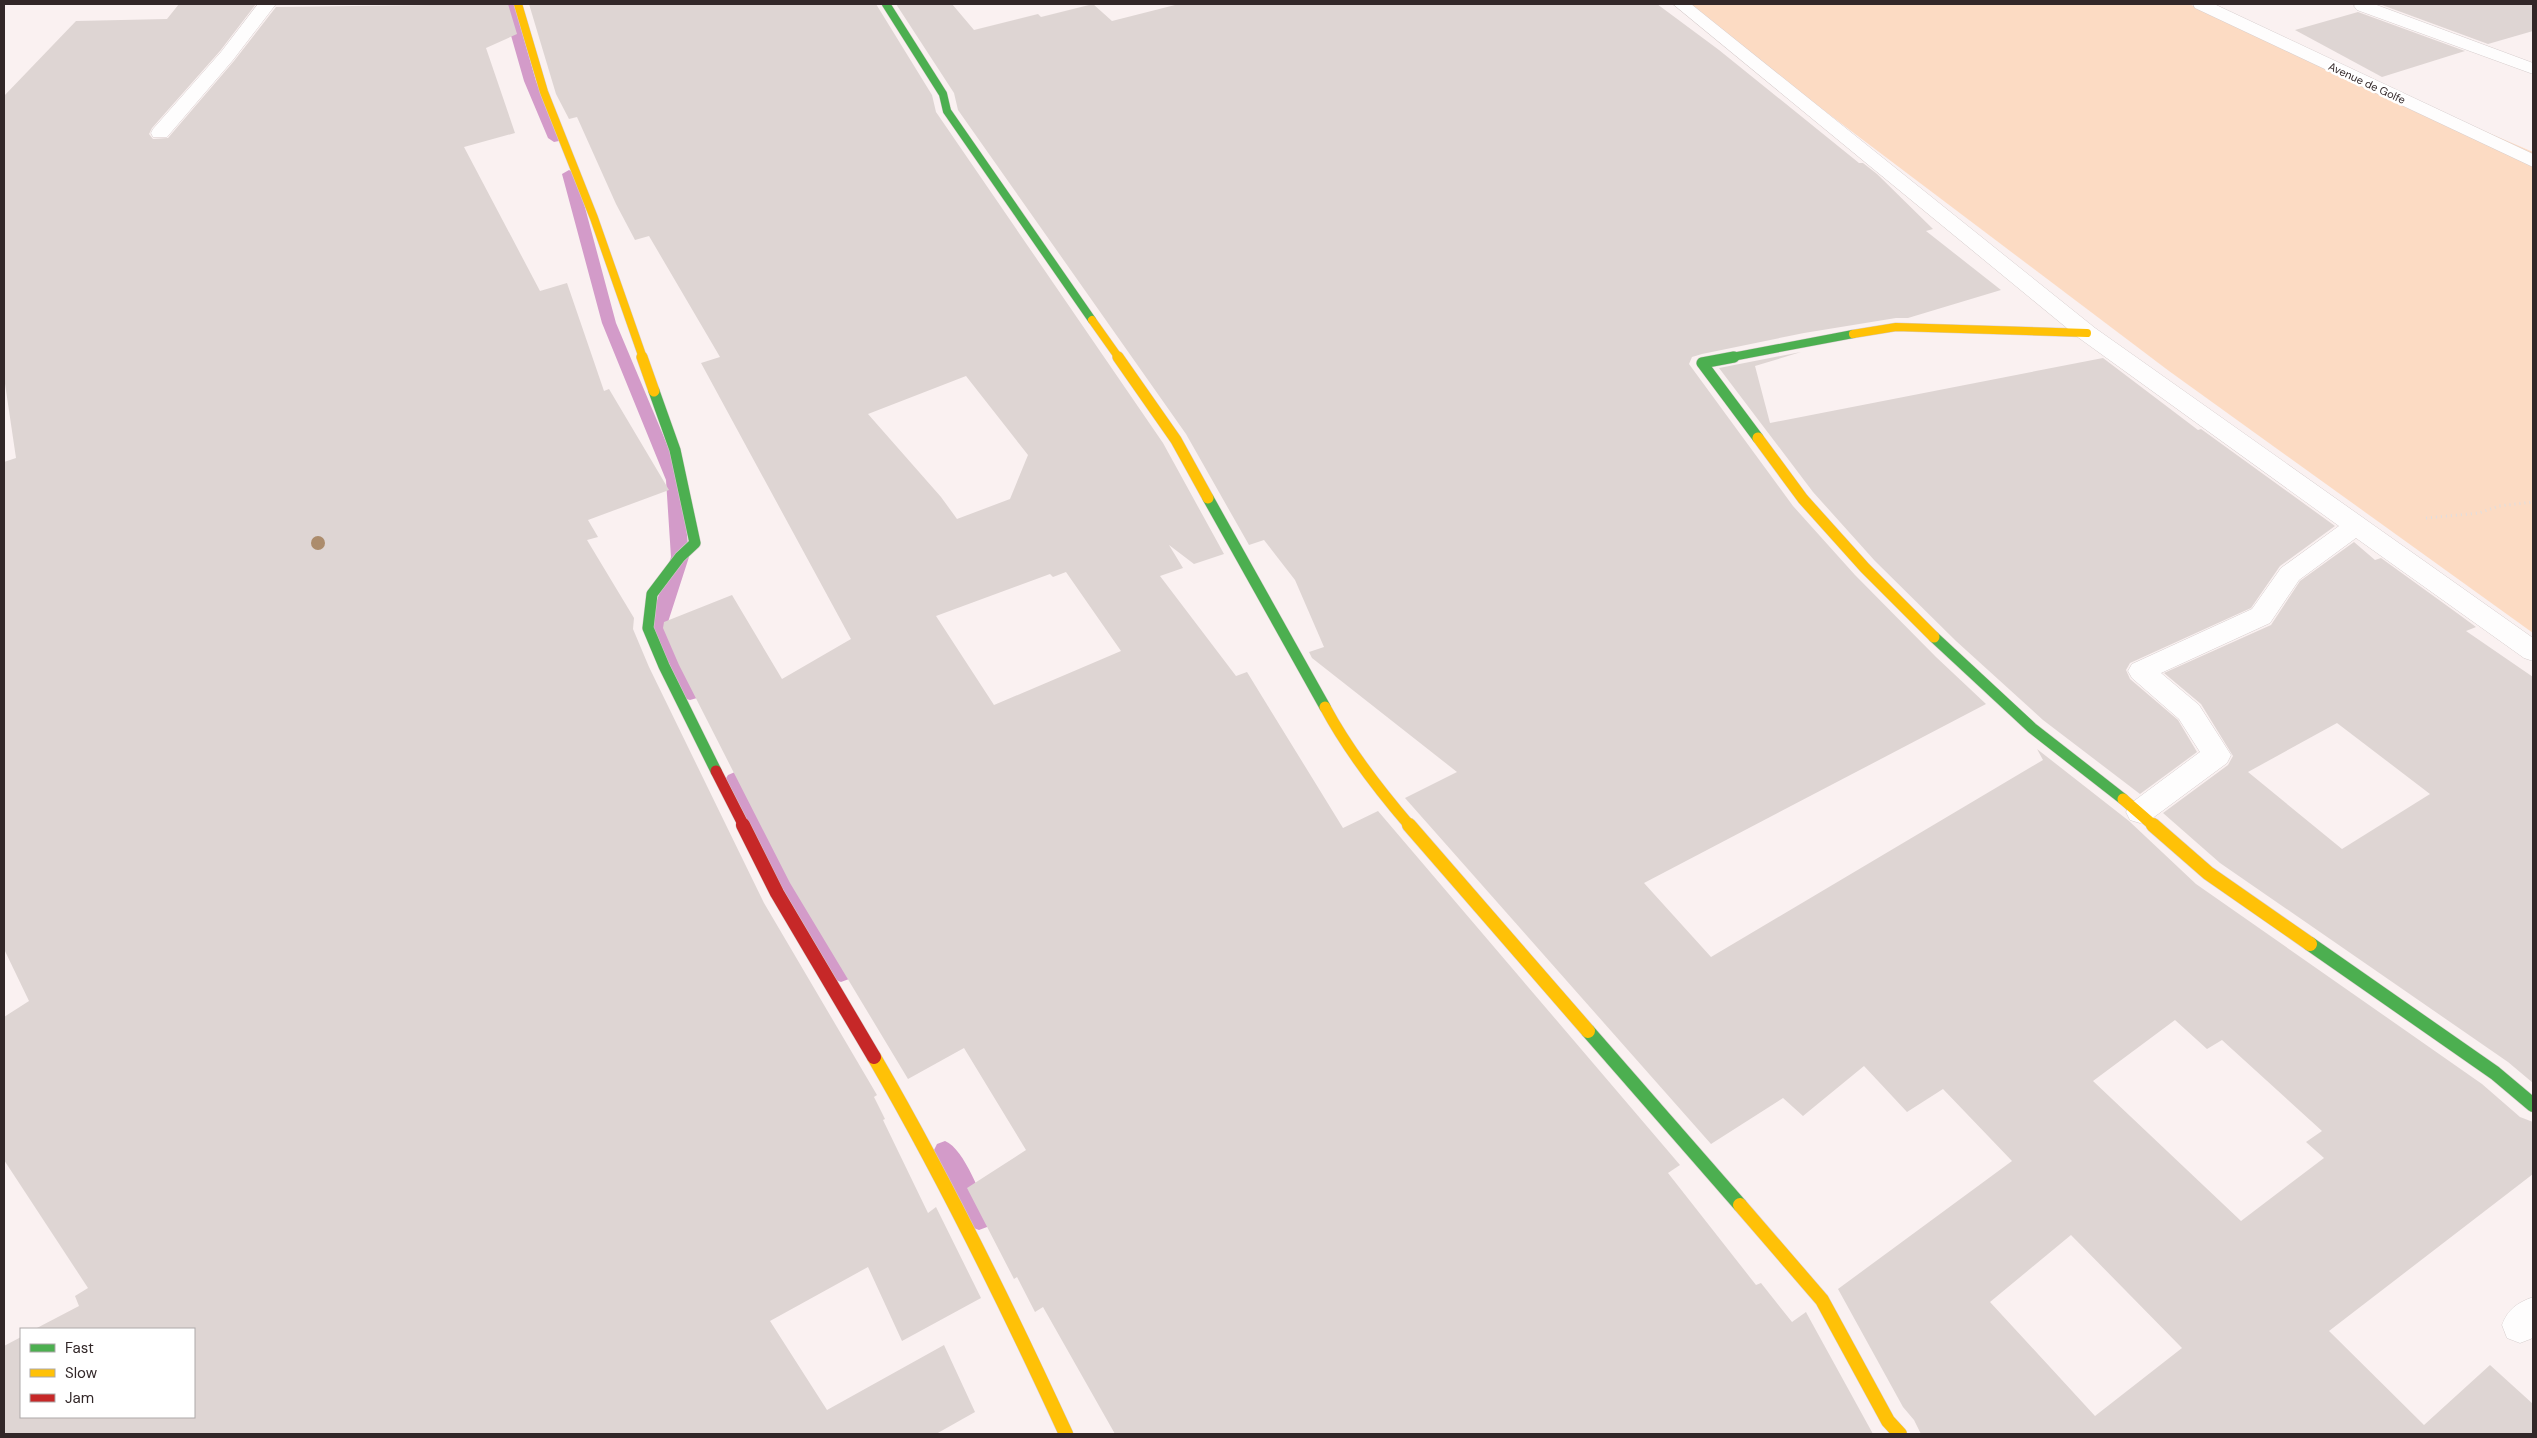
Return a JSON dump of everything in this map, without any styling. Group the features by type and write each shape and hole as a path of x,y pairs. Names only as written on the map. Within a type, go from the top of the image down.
{"street":[{"path":"160,133 227,56 267,4"},
{"path":"518,4 544,92 594,218 675,450 695,543 680,557 652,594 648,628 668,674 777,892 914,1124 1008,1309 1066,1434"},
{"path":"886,4 943,94 947,111 1176,440 1335,726 1385,797 1822,1300 1888,1421 1900,1434"},
{"path":"1681,4 2087,333 2533,651"},
{"name":"Avenue de Golfe","path":"2201,4 2533,161"},
{"path":"2366,4 2363,6 2533,69"},
{"path":"2087,333 1896,327 1804,342 1702,363 1803,499 1865,568 1946,649 2032,728 2140,812 2208,873 2495,1073 2533,1105"},
{"path":"2140,812 2217,755 2189,712 2141,671 2261,616 2290,574 2356,526"}],"path":[{"path":"2356,526 2479,512 2499,506 2533,502"}],"shaded area":[{"path":"1683,4 2189,4 2533,152 2533,633 2169,371"}],"building":[{"path":"179,4 256,4 220,51 152,128 149,134 153,139 168,138 234,61 276,7 508,4 517,34 486,48 515,133 464,147 540,291 567,283 604,391 609,389 669,490 588,520 598,537 587,540 634,618 633,629 649,667 764,903 877,1095 874,1097 885,1119 883,1120 928,1213 936,1207 981,1298 902,1341 868,1267 770,1321 827,1410 944,1345 975,1412 936,1434 4,1434 4,1346 20,1338 20,1418 195,1418 195,1328 37,1328 79,1306 75,1296 88,1288 4,1160 4,1017 29,1001 4,949 4,462 16,458 4,377 4,96 76,21 167,19"},
{"path":"529,4 876,4 932,95 936,112 1163,443 1224,554 1194,564 1169,545 1183,568 1160,576 1236,676 1247,672 1343,828 1378,811 1680,1165 1668,1173 1756,1285 1761,1283 1792,1322 1806,1312 1873,1434 1115,1434 1043,1307 1035,1312 1017,1277 1014,1279 967,1188 1026,1150 964,1048 908,1079 790,883 679,665 663,628 664,622 732,595 782,679 851,639 701,363 720,357 649,236 635,240 616,204 577,117 569,119 556,94","holes":["966,376 1028,455 1010,499 957,519 941,497 868,414","1066,572 1121,651 994,705 936,616 1050,574 1053,577"]},
{"path":"896,4 952,4 974,30 1038,14 1041,17 1093,4 1112,21 1179,4 1657,4 1719,50 1859,163 1863,163 1877,174 1933,229 1926,231 2001,290 1908,318 1896,318 1804,333 1702,354 1692,357 1689,364 1793,506 1855,575 1936,657 1986,704 1644,883 1711,957 2043,760 2037,749 2129,821 2196,884 2482,1084 2520,1117 2533,1122 2533,1174 2329,1331 2424,1425 2490,1365 2533,1404 2533,1434 1921,1434 1914,1420 1903,1407 1838,1289 2012,1161 1943,1089 1907,1112 1864,1066 1803,1116 1783,1098 1711,1144 1405,798 1457,772 1312,658 1309,652 1324,647 1295,580 1264,540 1249,545 1186,434 958,110 954,93","holes":["2175,1020 2207,1049 2222,1040 2322,1131 2306,1142 2324,1158 2241,1221 2093,1081","2071,1235 2182,1348 2095,1416 1990,1302"]},
{"path":"2533,4 2533,31 2488,44 2382,5"},
{"path":"2358,12 2465,51 2382,77 2295,30"},
{"path":"1801,352 1755,366 1770,423 2103,358 2198,430 2201,429 2335,526 2280,566 2251,608 2130,663 2126,670 2130,679 2178,720 2197,752 2140,794 2043,720 1956,641 1875,561 1813,492 1719,368"},
{"path":"2354,542 2375,560 2381,558 2476,627 2466,631 2533,677 2533,1083 2508,1062 2220,863 2163,813 2228,765 2233,756 2201,704 2164,673 2271,625 2300,581","holes":["2337,723 2430,794 2342,849 2248,772"]}],"waterway":[{"path":"508,4 530,81 554,138"},
{"path":"569,174 609,323 674,480 680,557 659,622 690,693"},
{"path":"735,780 785,876 841,973"},
{"path":"945,1152 965,1186 979,1219"}],"traffic: fast":[{"path":"886,4 943,94 947,111 1092,320"},
{"path":"1758,438 1702,363 1853,334"},
{"path":"654,391 675,450 695,543 680,557 652,594 648,628 664,666 716,771"},
{"path":"1208,498 1325,707"},
{"path":"1934,637 2032,728 2123,799"},
{"path":"2310,944 2495,1073 2533,1105"},
{"path":"1588,1031 1740,1205"}],"traffic: slow":[{"path":"518,4 544,92 594,218 654,391"},
{"path":"1092,320 1176,440 1208,498"},
{"path":"1853,334 1896,327 2087,333"},
{"path":"1758,438 1803,499 1865,568 1934,637"},
{"path":"1325,707 1335,726 1385,797 1588,1031"},
{"path":"2123,799 2208,873 2310,944"},
{"path":"874,1057 926,1149 975,1243 1066,1434"},
{"path":"1740,1205 1822,1300 1888,1421 1900,1434"}],"traffic: jam":[{"path":"716,771 777,893 874,1057"}]}
